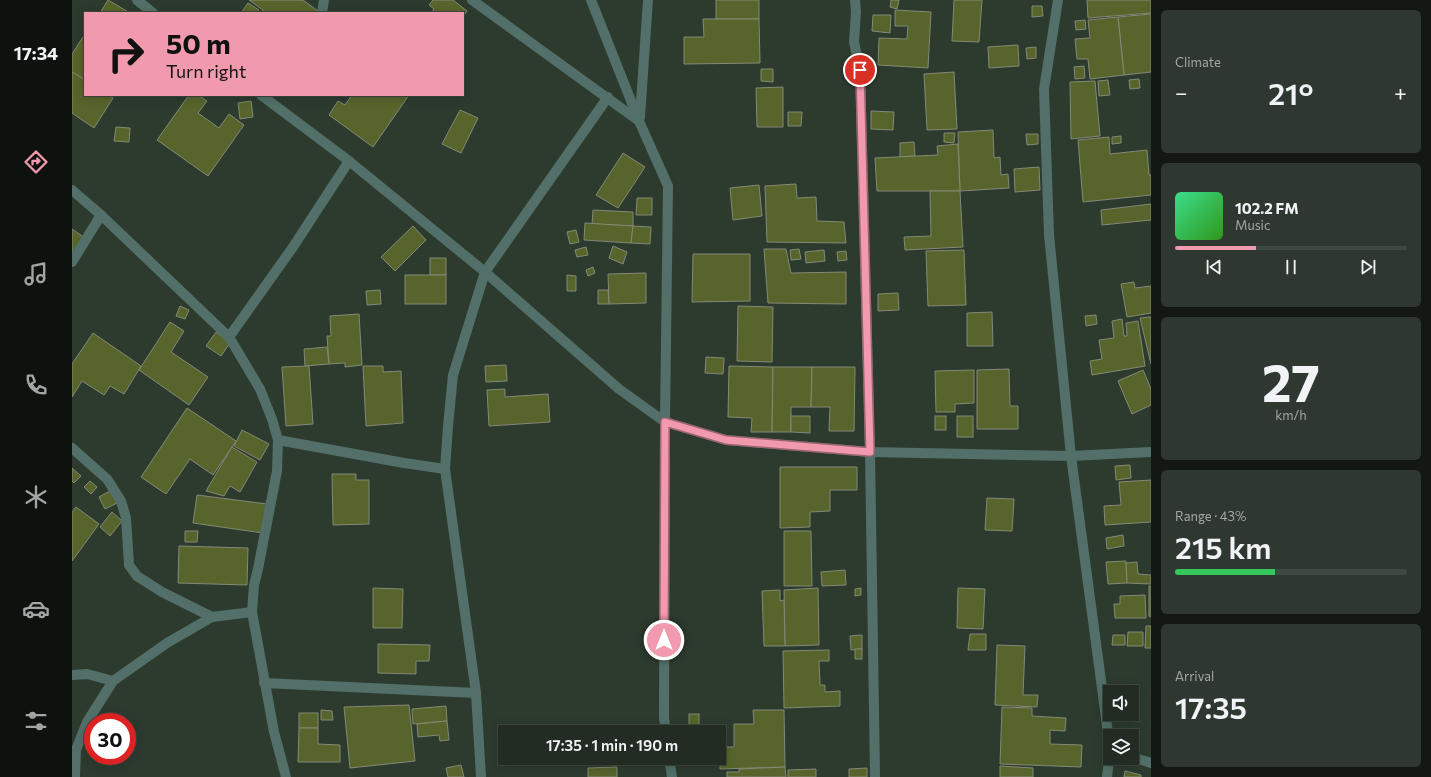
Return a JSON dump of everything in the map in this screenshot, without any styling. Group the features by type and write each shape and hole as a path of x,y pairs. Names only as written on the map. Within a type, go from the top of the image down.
{"street":[{"path":"137,0 152,12"},
{"path":"322,12 324,0"},
{"path":"472,0 608,97 639,121"},
{"path":"592,0 639,121 668,186 665,422 665,725"},
{"path":"639,121 648,0"},
{"path":"854,0 856,12 854,42 860,70 870,452 875,777"},
{"path":"1058,0 1044,89 1049,235 1072,456 1108,729"},
{"path":"481,777 476,693 446,469 453,375 485,272 608,97"},
{"path":"271,98 485,272 619,389 665,422 726,440 870,452 1072,456 1151,452"},
{"path":"229,337 293,247 349,160"},
{"path":"72,190 101,214 229,337 260,389 272,419 278,440 277,471 254,584 252,612 274,732 286,777"},
{"path":"72,262 101,214"},
{"path":"278,440 404,464 446,469"},
{"path":"72,448 107,479 121,501 126,518 129,565 136,576 162,592 212,617"},
{"path":"75,777 76,750 87,722 114,681 167,643 212,617 252,612"},
{"path":"72,675 87,674 114,681"},
{"path":"264,683 476,693"},
{"path":"1139,760 1151,764"},
{"path":"670,765 672,777"},
{"path":"1107,777 1108,765"}],"building":[{"path":"108,0 128,12 101,12"},
{"path":"249,0 303,0 318,11 262,12 263,10"},
{"path":"433,0 453,0 467,11 464,16 464,12 432,12 434,9 429,5"},
{"path":"716,0 759,0 759,19 716,19"},
{"path":"891,0 899,0 897,9 890,7"},
{"path":"954,0 982,0 979,42 952,41"},
{"path":"1087,0 1151,0 1151,13 1088,18"},
{"path":"248,3 259,10 258,12 242,12"},
{"path":"1032,6 1042,6 1043,16 1032,17"},
{"path":"895,10 931,12 928,68 878,65 879,38 907,39 908,26 895,26"},
{"path":"1151,14 1151,72 1124,75 1118,17"},
{"path":"873,15 891,15 890,33 872,31"},
{"path":"1118,17 1124,75 1090,79 1088,59 1077,59 1075,39 1090,38 1088,20"},
{"path":"703,19 759,19 760,63 684,64 684,37 704,37"},
{"path":"1085,20 1086,29 1076,30 1075,21"},
{"path":"84,38 84,79 72,72 72,54"},
{"path":"1018,45 1019,66 989,68 988,47"},
{"path":"1036,47 1036,58 1027,59 1026,48"},
{"path":"1084,66 1085,78 1075,79 1074,67"},
{"path":"761,69 773,69 773,82 761,81"},
{"path":"72,72 84,79 84,96 110,96 113,98 94,128 72,113"},
{"path":"954,72 957,129 927,130 924,74"},
{"path":"1139,79 1140,88 1130,89 1129,80"},
{"path":"1108,80 1110,95 1099,96 1098,81"},
{"path":"1095,81 1100,136 1071,139 1070,82"},
{"path":"783,87 783,127 757,127 756,88"},
{"path":"188,96 200,96 207,101 198,113 219,128 229,114 244,125 208,176 157,140"},
{"path":"351,96 408,96 373,147 329,115 338,101 345,105"},
{"path":"251,101 253,117 240,119 238,103"},
{"path":"460,110 478,118 461,153 442,144"},
{"path":"871,111 894,112 893,130 871,129"},
{"path":"788,112 802,112 801,126 788,126"},
{"path":"116,127 130,128 129,142 114,141"},
{"path":"993,130 994,158 1000,157 1001,175 1008,174 1009,188 960,191 958,132"},
{"path":"944,133 955,133 954,143 944,142"},
{"path":"1026,134 1038,134 1038,144 1027,145"},
{"path":"1121,136 1121,143 1112,144 1112,137"},
{"path":"1109,137 1110,154 1147,150 1149,175 1151,175 1151,195 1083,202 1078,140"},
{"path":"914,142 915,156 900,157 900,143"},
{"path":"958,144 960,191 877,191 875,158 938,155 937,146"},
{"path":"623,153 645,167 618,208 596,195"},
{"path":"1039,167 1040,190 1015,192 1014,169"},
{"path":"796,184 797,198 816,197 817,221 844,222 846,243 767,242 765,186"},
{"path":"759,185 762,216 733,220 730,188"},
{"path":"930,191 960,191 963,247 905,250 904,237 931,236"},
{"path":"637,198 652,198 652,215 636,215"},
{"path":"1151,204 1151,220 1102,225 1101,210"},
{"path":"593,210 633,212 633,226 592,224"},
{"path":"585,223 633,226 631,243 584,240"},
{"path":"413,226 426,240 395,271 381,257"},
{"path":"633,226 651,227 650,244 631,243"},
{"path":"72,229 85,238 72,256"},
{"path":"576,230 579,242 570,244 567,232"},
{"path":"613,246 627,252 623,264 609,258"},
{"path":"586,247 588,255 577,257 575,250"},
{"path":"764,249 786,249 791,273 846,272 846,304 768,303"},
{"path":"799,249 801,259 791,260 790,250"},
{"path":"824,250 825,261 806,263 805,252"},
{"path":"964,250 966,305 928,306 926,251"},
{"path":"846,251 847,260 838,261 837,252"},
{"path":"693,254 750,254 750,301 692,302"},
{"path":"430,258 446,258 446,275 430,275"},
{"path":"593,267 595,273 588,276 586,270"},
{"path":"646,273 646,303 609,304 608,274"},
{"path":"405,275 446,275 446,304 405,304"},
{"path":"567,275 576,276 576,291 567,291"},
{"path":"1134,282 1135,288 1151,286 1151,313 1127,317 1121,284"},
{"path":"380,290 381,304 367,305 366,291"},
{"path":"598,290 608,290 609,304 598,304"},
{"path":"898,293 899,310 878,311 878,294"},
{"path":"180,306 189,310 185,319 176,316"},
{"path":"738,306 773,307 772,362 737,361"},
{"path":"992,312 993,346 967,346 967,313"},
{"path":"359,314 362,365 345,367 345,363 329,364 327,336 331,336 330,316"},
{"path":"1096,315 1097,324 1086,326 1085,316"},
{"path":"1151,317 1151,364 1140,318"},
{"path":"1122,319 1124,336 1127,336 1126,323 1138,321 1145,366 1092,375 1090,361 1102,359 1099,340 1114,338 1112,321"},
{"path":"170,322 184,331 171,352 208,377 189,405 139,370"},
{"path":"216,332 230,343 221,356 206,346"},
{"path":"93,333 141,366 124,394 110,386 104,395 82,381 72,397 72,364"},
{"path":"327,347 329,364 305,366 304,349"},
{"path":"706,357 724,358 723,374 705,373"},
{"path":"506,365 507,381 486,382 485,366"},
{"path":"309,366 313,424 286,426 282,367"},
{"path":"363,366 383,366 383,372 401,371 403,423 366,426"},
{"path":"729,366 773,367 772,432 751,432 752,418 728,417"},
{"path":"773,367 812,367 811,407 791,407 791,432 772,432"},
{"path":"812,367 855,367 854,431 829,431 830,407 811,407"},
{"path":"1009,369 1010,406 1018,406 1018,429 977,429 977,370"},
{"path":"974,370 974,403 955,404 955,412 936,412 935,371"},
{"path":"1143,370 1151,389 1151,405 1132,414 1118,381"},
{"path":"505,389 505,397 548,394 550,422 489,426 487,390"},
{"path":"187,408 236,441 213,475 190,459 166,494 141,477"},
{"path":"791,416 810,416 810,433 791,432"},
{"path":"935,416 946,416 946,430 935,430"},
{"path":"957,416 973,416 973,437 957,437"},
{"path":"242,430 269,444 260,460 234,446"},
{"path":"232,447 257,462 240,492 230,486 224,496 206,491"},
{"path":"1130,465 1131,478 1116,480 1115,466"},
{"path":"780,467 857,467 857,490 830,490 830,511 810,512 810,527 780,528"},
{"path":"72,468 81,476 74,483 72,481"},
{"path":"332,474 356,474 356,480 369,480 369,524 333,525"},
{"path":"1151,480 1151,522 1105,525 1104,506 1121,505 1119,482"},
{"path":"90,481 97,487 91,494 84,487"},
{"path":"110,491 117,503 105,509 99,497"},
{"path":"197,495 267,504 263,533 193,523"},
{"path":"987,498 1014,499 1012,531 985,530"},
{"path":"76,507 99,524 72,561 72,512"},
{"path":"112,512 122,521 110,536 100,527"},
{"path":"185,531 198,531 197,542 185,542"},
{"path":"784,531 811,531 812,586 784,586"},
{"path":"1123,535 1124,546 1107,549 1106,538"},
{"path":"179,546 248,548 247,585 178,583"},
{"path":"1126,561 1127,583 1108,584 1106,562"},
{"path":"1137,562 1138,574 1151,575 1151,584 1127,583 1126,563"},
{"path":"845,570 846,585 822,586 821,572"},
{"path":"1149,586 1151,586 1151,617 1149,616"},
{"path":"373,588 403,589 402,628 373,628"},
{"path":"818,588 819,645 785,646 784,590"},
{"path":"861,588 861,595 855,596 855,589"},
{"path":"958,588 985,589 983,629 957,628"},
{"path":"780,590 780,601 784,600 785,646 764,646 762,591"},
{"path":"1145,595 1146,618 1115,618 1114,604 1120,604 1120,596"},
{"path":"1146,626 1151,626 1151,648 1145,648"},
{"path":"1128,632 1143,632 1143,646 1127,646"},
{"path":"970,634 986,634 986,650 968,650"},
{"path":"862,635 862,649 851,650 850,636"},
{"path":"1113,635 1125,635 1125,645 1112,645"},
{"path":"378,644 430,645 429,661 416,661 416,674 378,673"},
{"path":"997,645 1025,646 1023,695 1038,695 1037,707 995,705"},
{"path":"855,649 862,649 862,659 855,659"},
{"path":"829,650 829,661 819,661 820,685 825,685 825,692 840,691 840,706 784,708 783,651"},
{"path":"409,705 415,761 350,768 344,707"},
{"path":"446,706 447,721 413,724 412,709"},
{"path":"1002,707 1032,708 1032,716 1066,718 1065,731 1050,730 1050,744 1082,745 1081,767 1000,764"},
{"path":"321,710 332,711 333,720 321,720"},
{"path":"753,710 784,710 785,767 720,769 720,765 726,765 726,747 734,747 734,724 754,724"},
{"path":"299,713 318,713 318,728 299,728"},
{"path":"689,714 699,714 699,725 689,725"},
{"path":"447,721 449,740 440,741 439,735 418,737 417,724"},
{"path":"299,728 318,728 318,744 340,745 340,762 298,762"},
{"path":"461,765 464,777 448,777 446,768"},
{"path":"1000,766 1033,768 1033,777 1000,777"},
{"path":"617,767 617,777 588,777 588,768"},
{"path":"785,767 786,777 727,777 727,772 739,772 739,769"},
{"path":"867,768 867,777 849,777 849,769"},
{"path":"816,769 816,777 788,777 788,770"},
{"path":"1125,771 1141,775 1141,777 1124,777"}],"route":[{"path":"664,640 665,422 726,440 870,452 860,70"}]}
